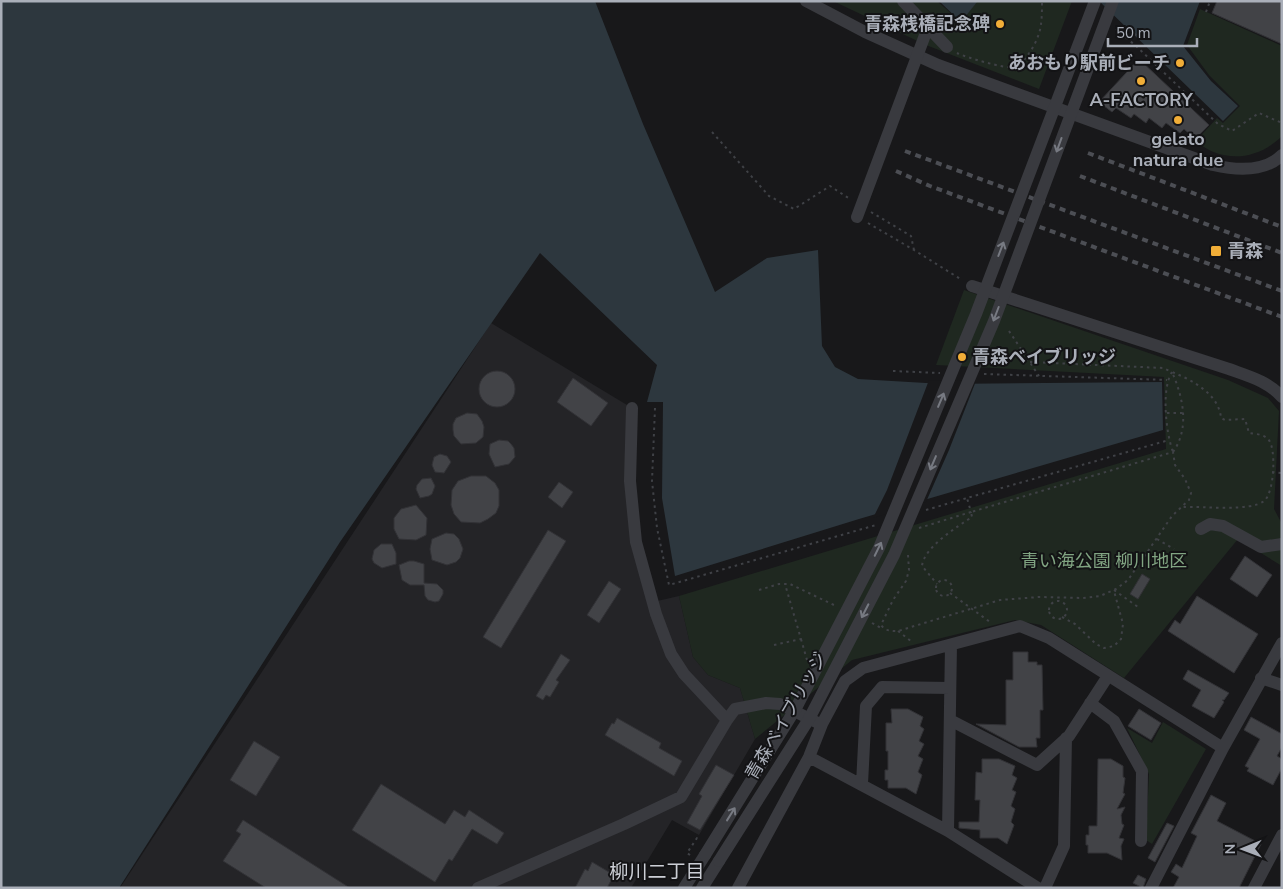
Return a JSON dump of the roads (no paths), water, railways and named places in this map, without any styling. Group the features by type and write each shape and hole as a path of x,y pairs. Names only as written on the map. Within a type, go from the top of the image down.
{"street":[{"path":"806,1 865,32 938,65 1213,166 1246,170 1263,166 1282,156"},
{"path":"903,1 947,47"},
{"name":"青森ベイブリッジ","path":"697,868 796,708 879,548 976,314 1094,1"},
{"name":"青森ベイブリッジ","path":"703,887 809,718 894,555 994,321 1113,1"},
{"path":"857,217 928,27"},
{"path":"972,286 1261,380 1276,390 1282,397"},
{"path":"632,408 630,481 636,542 656,614 671,654 684,674 727,720"},
{"path":"1201,529 1210,524 1223,526 1261,547 1282,544"},
{"path":"738,888 809,758 822,724 845,681 863,668 1020,626 1049,638 1223,748"},
{"path":"1151,888 1223,748 1282,643"},
{"path":"948,831 951,645"},
{"path":"950,720 1037,765 1066,738 1108,676"},
{"path":"1261,678 1282,685"},
{"path":"862,784 866,706 882,687 950,688"},
{"path":"478,888 681,797 735,709 766,703 780,704 822,724"},
{"path":"1090,703 1114,721 1142,771 1141,841"},
{"path":"1045,888 1064,846 1066,738"},
{"path":"809,758 862,784 948,831 1038,888"},
{"path":"1254,888 1282,835"},
{"path":"678,888 697,868"},
{"path":"684,888 697,868"}],"railway":[{"path":"905,151 1282,291"},
{"path":"1088,153 1282,227"},
{"path":"896,171 930,186 1282,317"},
{"path":"1080,176 1282,253"}],"place":[{"name":"青森桟橋記念碑","path":"1000,24"},
{"name":"あおもり駅前ビーチ","path":"1180,63"},
{"name":"A-FACTORY","path":"1141,81"},
{"name":"gelato natura due","path":"1178,120"},
{"name":"青森","path":"1216,251"},
{"name":"青森ベイブリッジ","path":"962,357"}],"district":[{"name":"柳川二丁目","path":"657,871"}],"park label":[{"name":"青い海公園 柳川地区","path":"1104,561"}]}
